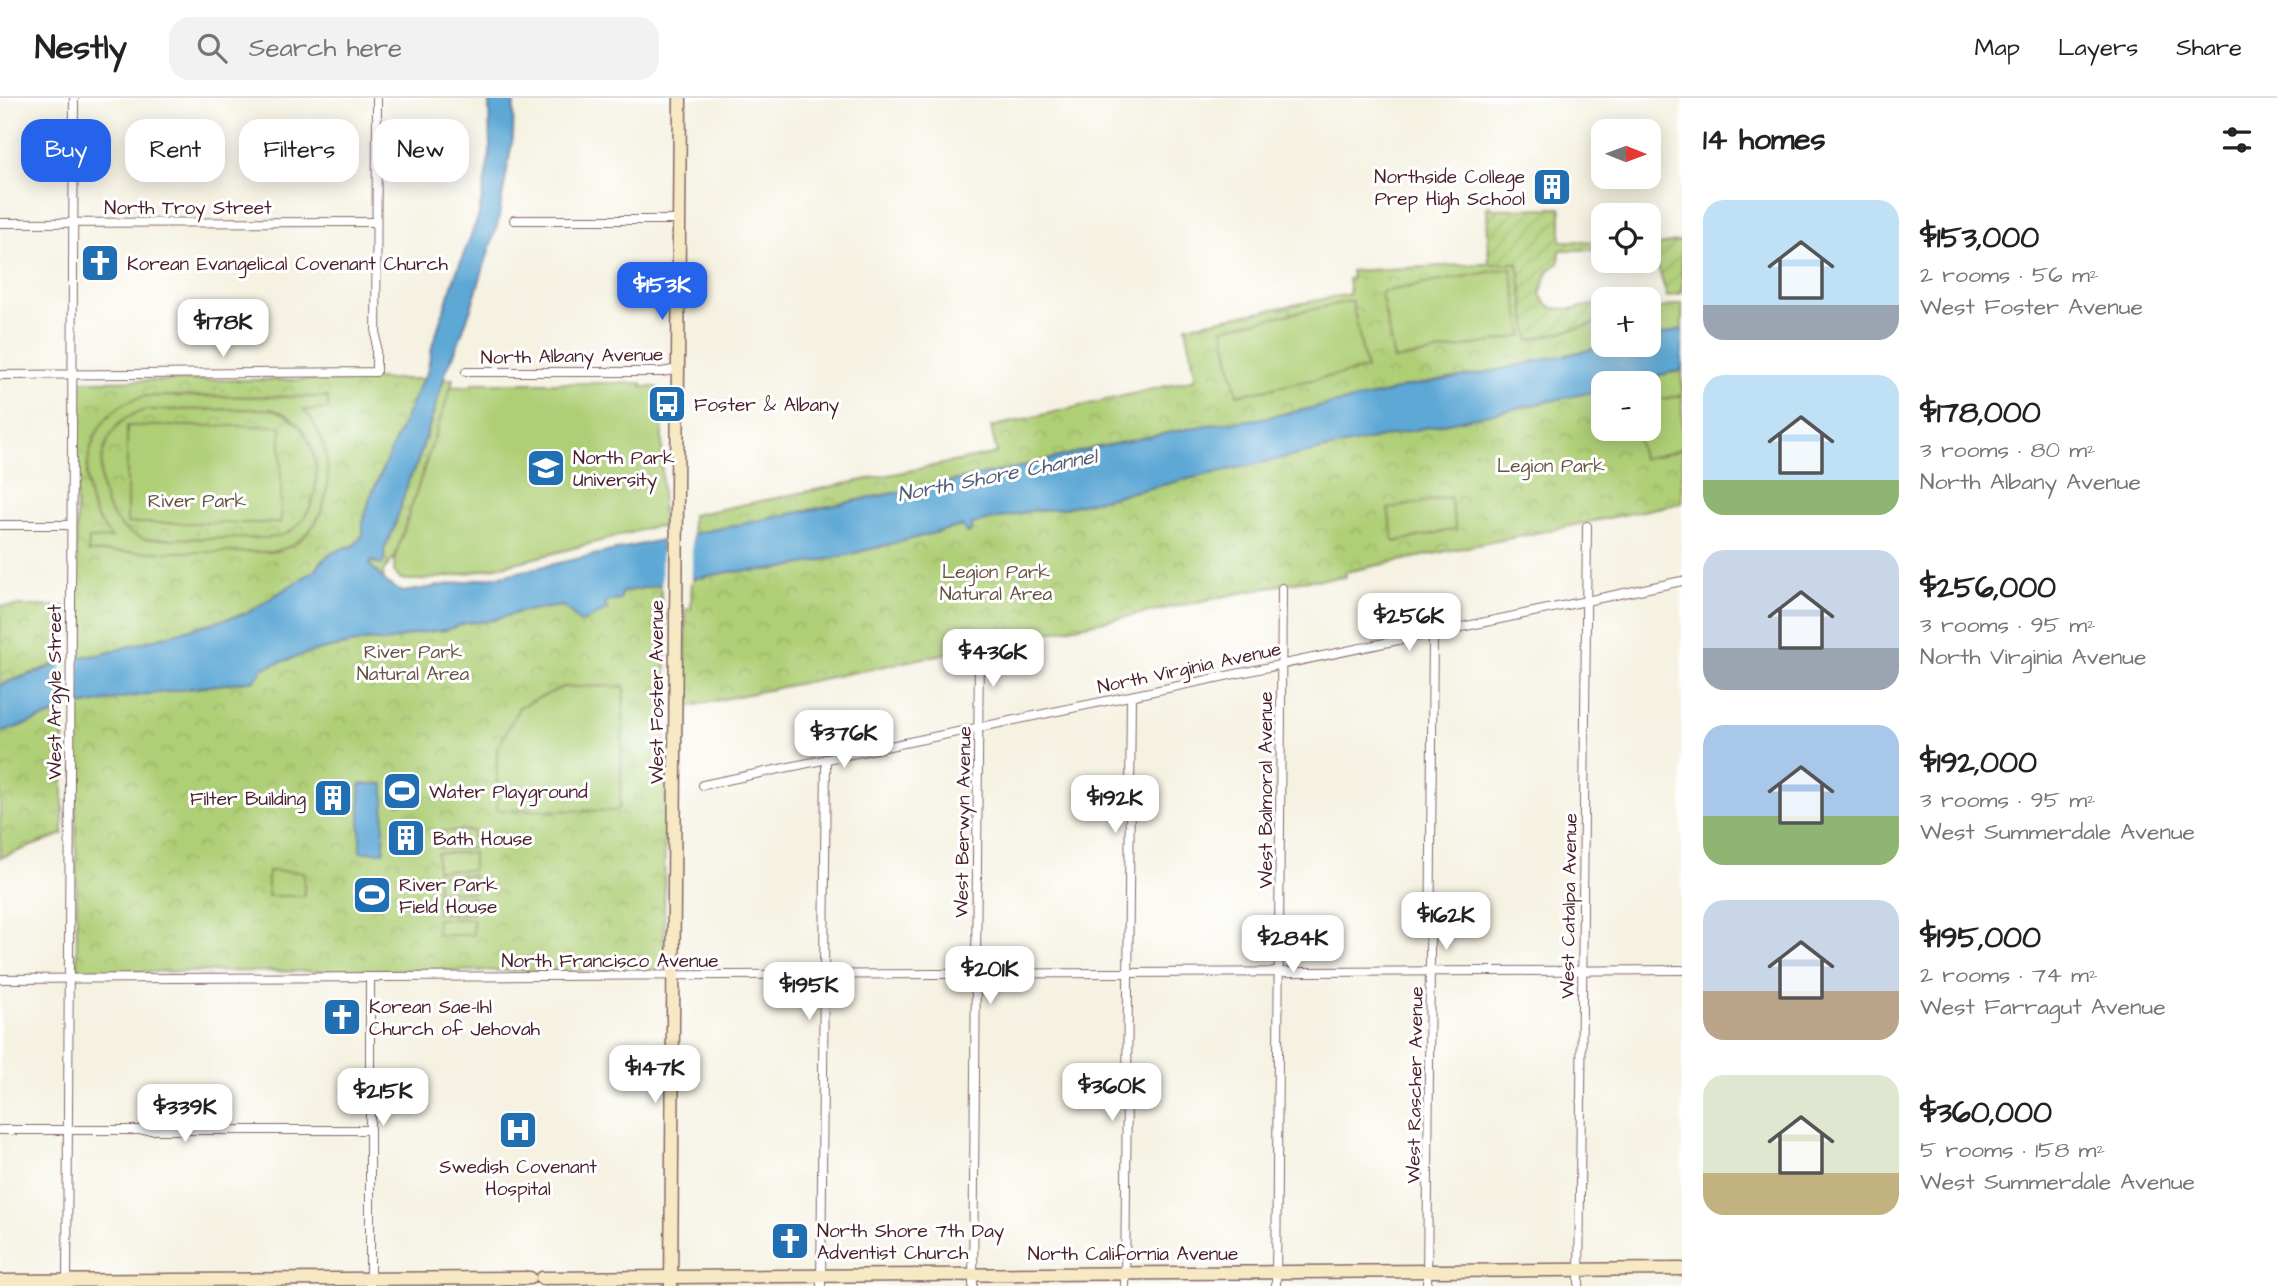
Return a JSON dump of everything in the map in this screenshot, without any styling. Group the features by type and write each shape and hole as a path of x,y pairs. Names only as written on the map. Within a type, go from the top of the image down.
{"main road":[{"name":"West Foster Avenue","path":"671,1281 680,98"},
{"name":"North California Avenue","path":"0,1281 67,1284 493,1282 536,1278 671,1281 1125,1279 1276,1272 1682,1269"}],"street":[{"name":"West Argyle Street","path":"67,1284 74,98"},
{"path":"0,375 376,372 377,98"},
{"path":"514,220 679,220"},
{"name":"North Troy Street","path":"0,223 376,222"},
{"name":"North Albany Avenue","path":"466,372 662,372 678,369"},
{"path":"0,525 70,525"},
{"name":"West Catalpa Avenue","path":"1579,1286 1587,526"},
{"name":"North Virginia Avenue","path":"703,785 1682,581"},
{"name":"West Balmoral Avenue","path":"1276,1286 1282,588"},
{"name":"West Rascher Avenue","path":"1427,1286 1433,633"},
{"name":"West Berwyn Avenue","path":"973,1280 979,652"},
{"path":"1125,1279 1131,697"},
{"path":"821,1280 826,759"},
{"name":"North Francisco Avenue","path":"0,979 1682,970"},
{"path":"370,977 370,1283"},
{"path":"0,1130 369,1130"}],"green space":[{"path":"1487,207 1561,208 1561,241 1591,242 1591,250 1560,250 1559,263 1548,271 1540,295 1547,305 1552,307 1591,305 1591,325 1529,340 1518,263 1489,264"},
{"path":"1682,241 1682,293 1667,297 1660,273 1661,244"},
{"path":"1518,262 1529,339 1591,325 1591,349 1258,419 1207,425 1094,448 1012,469 692,534 692,515 997,453 991,427 1196,379 1186,326 1350,294 1348,279 1352,278 1351,271"},
{"path":"1511,268 1523,336 1394,360 1381,292"},
{"path":"1352,301 1366,369 1237,395 1223,328"},
{"path":"1682,303 1682,329 1661,335 1661,308"},
{"name":"Legion Park","path":"1682,370 1682,503 1345,572 1346,577 1299,581 685,707 686,609 691,609 692,579 729,572 778,569 843,556 962,526 967,533 970,532 972,524 1030,511 1064,508 1591,392 1591,441 1661,441 1661,375"},
{"name":"River Park","path":"424,379 370,498 363,535 354,546 332,553 317,569 247,613 99,655 79,657 81,644 76,644 77,402 80,381"},
{"path":"444,379 453,379 395,557 383,571 384,583 369,564 383,563 385,559 384,550 418,461"},
{"name":"North Park University","path":"472,383 642,383 642,387 656,387 662,393 662,528 655,526 563,551 446,577 417,580 399,578 394,571 395,557 451,387 472,386"},
{"path":"1682,395 1682,448 1642,459 1638,441 1661,441 1661,399"},
{"path":"146,396 328,397 328,409 304,410 316,427 328,470 320,513 309,531 293,544 271,552 88,552 89,539 112,538 98,519 90,498 88,460 101,426 113,412 128,402","holes":["271,409 288,416 301,428 310,444 316,482 313,501 305,517 289,532 266,538 145,539 125,530 111,514 103,494 101,472 104,450 113,431 129,417 150,410"]},
{"path":"127,426 281,426 281,523 127,523"},
{"path":"1450,497 1456,529 1394,542 1388,509"},
{"name":"River Park Natural Area","path":"661,585 661,615 666,615 664,962 660,970 81,972 77,967 75,731 79,730 79,706 254,680 263,668 311,652 370,640 384,642 417,633 446,630 465,623 489,621 523,611 620,599 622,592"},
{"path":"0,606 64,606 61,662 0,685"},
{"path":"624,686 620,807 615,811 497,810 497,749 519,707 563,687"},
{"path":"61,712 63,834 0,858 0,733"},
{"path":"438,831 473,831 473,848 438,848"},
{"path":"437,853 473,853 473,870 437,870"},
{"path":"268,871 304,872 304,896 268,896"},
{"path":"438,875 473,875 473,892 437,891"},
{"path":"437,897 473,897 473,914 437,913"},
{"path":"437,919 473,919 473,935 437,935"}],"water":[{"name":"North Shore Channel","path":"489,98 514,98 513,136 498,222 418,461 384,550 385,559 381,565 373,561 369,564 388,584 403,592 505,575 662,540 661,549 692,543 692,534 1012,469 1094,448 1207,425 1258,419 1591,349 1591,357 1661,357 1661,335 1682,329 1682,370 1661,375 1661,371 1591,371 1591,392 1218,472 1064,508 1030,511 972,524 970,532 967,533 962,526 843,556 778,569 729,572 692,579 692,571 661,578 661,585 622,592 620,600 605,602 607,610 580,623 564,606 523,611 489,621 465,623 446,630 417,633 384,642 370,640 311,652 263,668 255,680 79,706 0,733 0,685 79,657 99,655 247,613 317,569 332,553 354,546 363,535 370,498 427,373 433,343 455,276 479,215 490,152"},
{"name":"Water Playground","path":"399,778 405,778 408,783 408,801 402,804 398,804 395,798 395,783"},
{"path":"360,784 384,784 384,852 360,852"}],"pier":[{"path":"692,531 692,582 689,581 688,575 665,580 661,588 662,537 665,539 665,545 688,540"},
{"path":"79,653 79,710 61,716 61,659"}],"place":[{"name":"Northside College Prep High School","path":"1552,187"},
{"name":"Korean Evangelical Covenant Church","path":"100,263"},
{"name":"Foster & Albany","path":"667,404"},
{"name":"North Park University","path":"546,468"},
{"name":"Water Playground","path":"402,791"},
{"name":"Filter Building","path":"333,798"},
{"name":"Bath House","path":"406,838"},
{"name":"River Park Field House","path":"372,895"},
{"name":"Korean Sae-Ihl Church of Jehovah","path":"342,1017"},
{"name":"Swedish Covenant Hospital","path":"518,1130"},
{"name":"North Shore 7th Day Adventist Church","path":"790,1241"}],"park label":[{"name":"Legion Park Natural Area","path":"996,582"}]}
